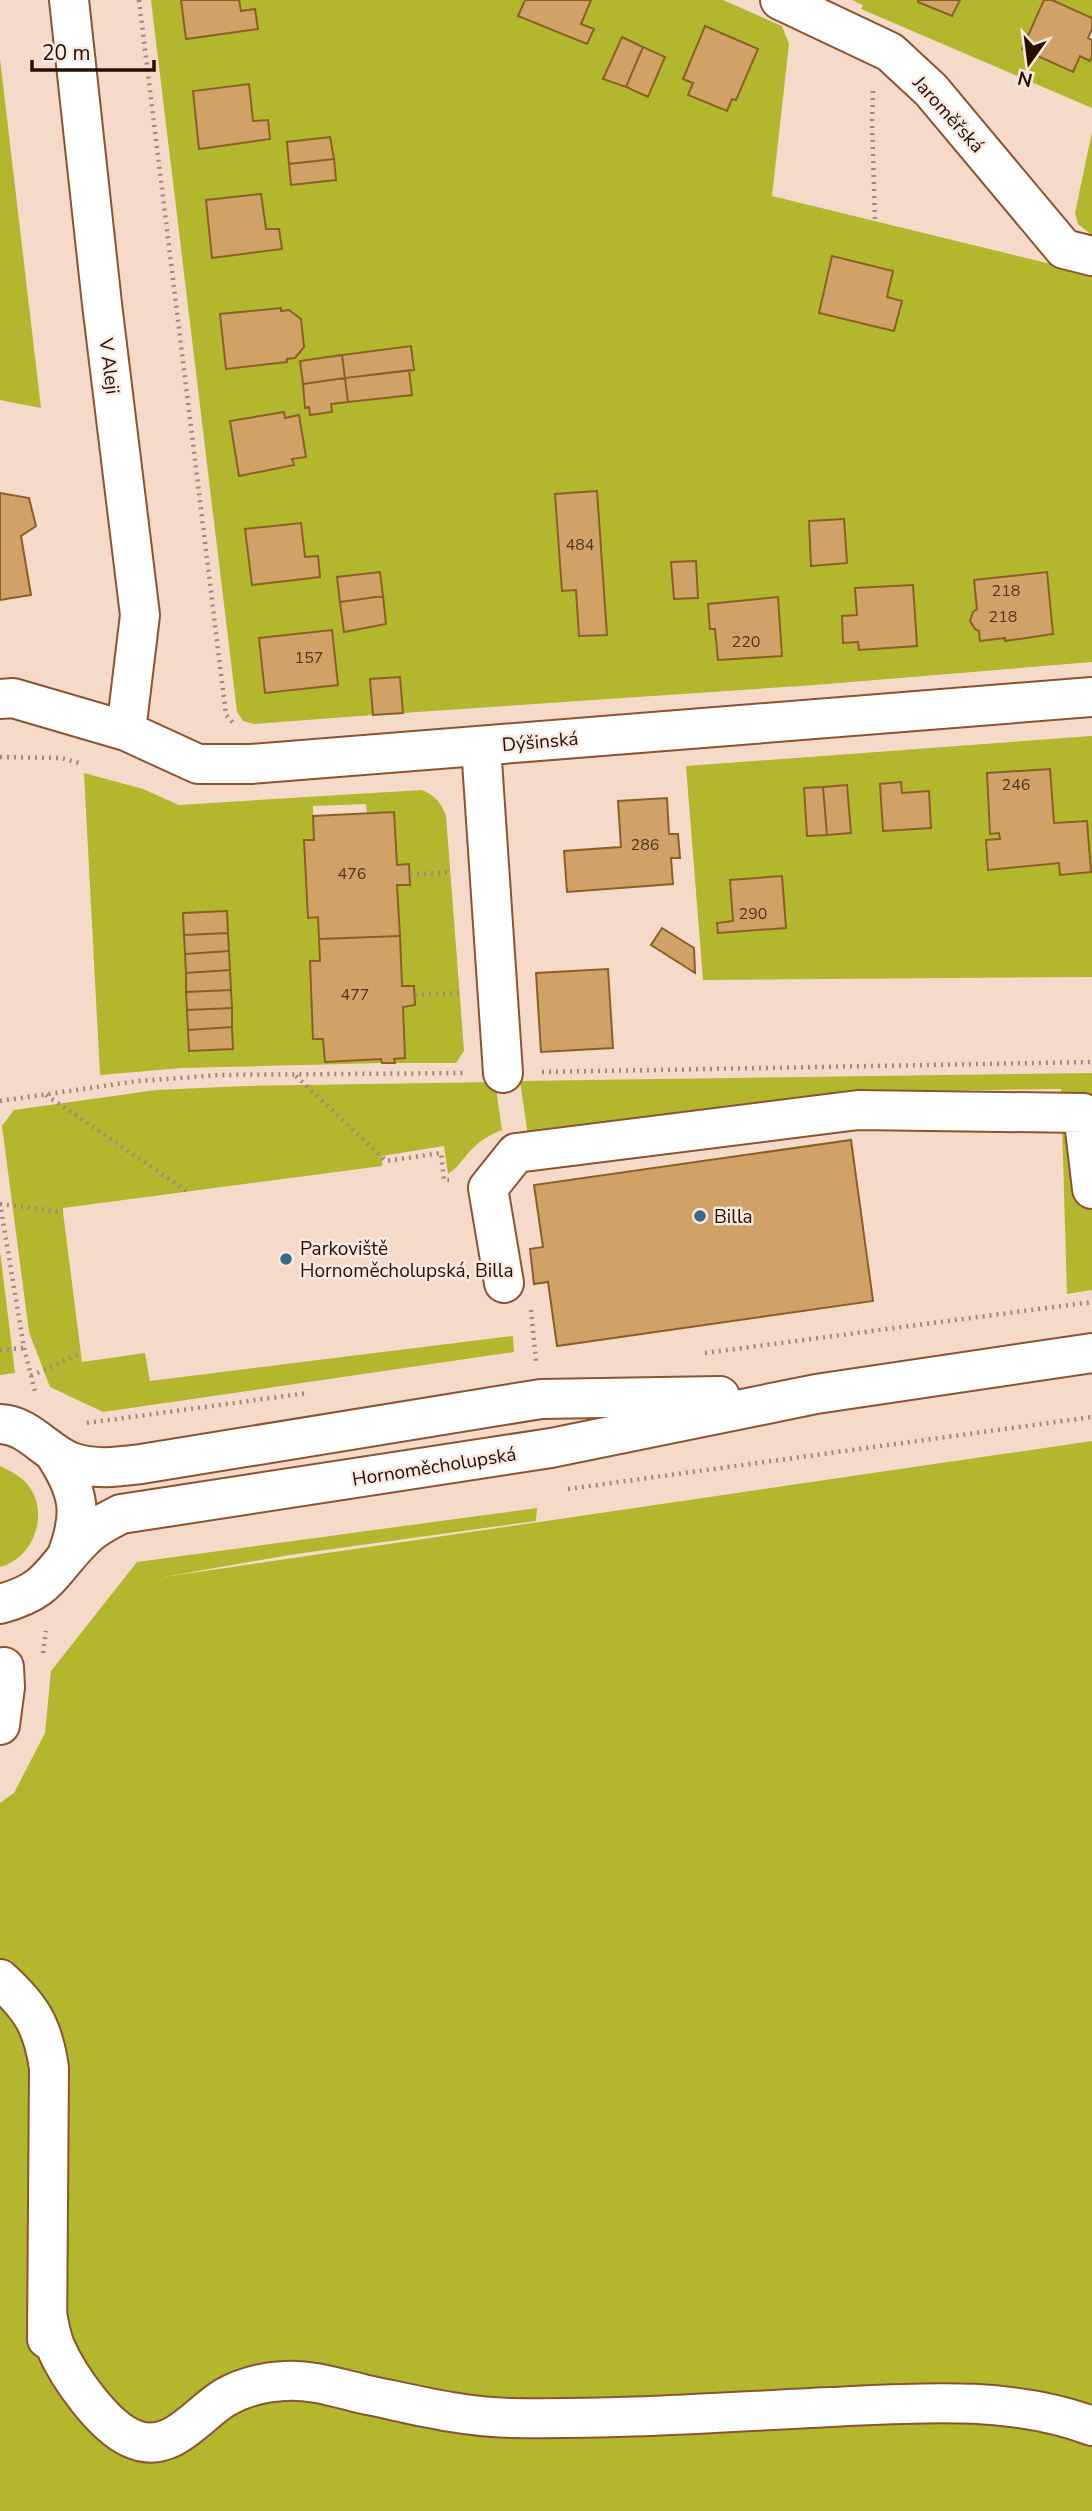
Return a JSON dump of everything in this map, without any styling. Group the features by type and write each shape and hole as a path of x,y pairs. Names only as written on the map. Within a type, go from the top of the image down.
{"street":[{"name":"V Aleji","path":"69,0 140,615 126,731"},
{"name":"Jaroměřská","path":"780,0 890,52 931,90 1064,250 1092,256"},
{"name":"Dýšinská","path":"0,699 13,698 126,731 198,764 251,764 1092,697"},
{"path":"481,746 503,1073"},
{"path":"503,1283 488,1188 516,1153 858,1110 1088,1112 1092,1189"},
{"name":"Hornoměcholupská","path":"0,1604 23,1598 47,1582 85,1537 121,1514 551,1448 816,1394 1092,1353"},
{"name":"Hornoměcholupská","path":"29,1437 71,1462 102,1468 141,1464 541,1399 816,1394"},
{"path":"0,1406 29,1437"},
{"name":"Hornoměcholupská","path":"29,1437 70,1477 78,1505 76,1533 65,1560"},
{"path":"0,1725 5,1687 4,1667"},
{"path":"0,1979 34,2017 45,2041 49,2068 46,2358"},
{"path":"47,2313 56,2349 80,2389 125,2436 149,2444 162,2443 172,2438 222,2399 237,2391 254,2385 288,2381 322,2384 478,2416 584,2417 935,2402 1040,2411 1065,2416 1092,2426"}],"path":[{"path":"139,0 226,715 242,728"},
{"path":"875,44 872,122 875,221"},
{"path":"0,757 61,758 84,764"},
{"path":"410,875 450,872"},
{"path":"415,995 460,993"},
{"path":"0,1101 138,1081 220,1075 503,1073 1092,1062"},
{"path":"295,1075 387,1161 441,1153 444,1180 453,1179"},
{"path":"45,1094 187,1191"},
{"path":"39,1396 33,1388 24,1348 0,1203 63,1213"},
{"path":"704,1353 1092,1302"},
{"path":"0,1350 24,1348"},
{"path":"30,1376 81,1353"},
{"path":"82,1423 312,1392"},
{"path":"561,1490 1092,1417"},
{"path":"4,1667 41,1669 45,1632 54,1621"}],"shaded area":[{"path":"151,0 181,0 187,39 257,29 255,9 241,11 239,0 525,0 518,16 574,39 594,29 581,24 591,0 723,0 782,26 789,44 772,196 1092,274 1092,662 815,685 403,713 400,677 370,679 373,715 254,724 243,721 237,712","holes":["705,27 758,49 737,100 732,99 727,111 688,95 693,82 683,78","622,37 665,57 648,97 603,79","249,84 253,121 268,120 270,139 199,149 193,91","330,137 336,180 292,185 287,142","261,194 266,229 279,229 282,249 213,258 206,201","833,256 893,271 887,297 902,301 894,331 819,313","280,308 281,311 290,310 301,319 304,347 295,358 287,359 286,363 226,369 220,314","411,347 414,370 409,370 348,402 331,404 310,415 309,407 306,408 300,361","284,412 285,418 299,416 306,457 292,459 293,465 239,475 230,421","597,491 607,635 579,636 576,590 562,591 555,494","844,519 846,563 811,565 809,521","301,523 305,557 318,556 320,577 252,585 245,529","671,562 696,562 698,598 674,599","380,572 386,624 344,631 337,578","1047,573 1053,634 1006,641 1005,638 980,641 979,631 970,621 977,609 974,580","913,585 917,646 859,650 858,642 844,643 842,616 857,615 855,588","778,597 782,656 718,660 715,629 710,628 708,604","332,630 338,685 265,693 259,639"]},
{"path":"852,0 918,0 952,16 960,0 1044,0 1022,49 1080,56 1090,61 1092,56 1092,108 861,9 863,5"},
{"path":"1052,0 1092,0 1092,18"},
{"path":"0,59 41,408 0,400"},
{"path":"1092,132 1092,235 1078,224 1075,213"},
{"path":"1092,736 1092,977 703,980 686,766","holes":["1050,769 1054,823 1087,821 1091,872 1060,875 1059,863 988,869 1000,839 987,773","900,782 902,793 929,791 931,828 883,831 880,784","847,785 851,833 807,835 805,788","782,876 786,928 718,933 717,923 733,921 730,880"]},
{"path":"84,773 143,789 179,805 422,790 440,803 446,816 464,1051 456,1063 395,1063 394,1059 405,1058 403,1007 415,1005 414,986 402,986 397,885 410,885 409,865 397,865 394,812 367,813 366,804 313,806 314,840 304,840 308,917 318,917 320,961 310,961 313,1038 323,1039 325,1062 381,1059 382,1063 182,1068 100,1075","holes":["227,911 233,1049 189,1051 183,913"]},
{"path":"1092,1073 1092,1290 1067,1294 1061,1089 844,1092 528,1136 520,1081"},
{"path":"495,1082 502,1130 479,1143 448,1174 444,1146 382,1156 382,1166 63,1208 63,1212 82,1362 145,1353 150,1381 513,1336 514,1352 103,1412 50,1387 29,1332 2,1126 14,1110 156,1090"},
{"path":"0,1251 15,1373 0,1375"},
{"path":"1092,1441 1092,2511 0,2511 0,1803 14,1793 45,1733 51,1671 137,1562 537,1508 536,1521 289,1555 164,1577"},
{"path":"0,1466 28,1485 35,1496 38,1521 30,1544 22,1554 0,1567"}],"building":[{"path":"181,0 239,0 241,11 255,9 258,29 186,39"},
{"path":"525,0 591,0 581,24 594,29 587,44 518,16"},
{"path":"918,0 960,0 952,16"},
{"path":"1044,0 1052,0 1092,18 1092,29 1088,38 1092,40 1092,56 1090,61 1080,56 1073,72 1022,49"},
{"path":"705,26 758,49 736,100 732,99 727,111 688,95 693,83 683,79"},
{"path":"622,37 643,47 626,87 603,79"},
{"path":"643,47 665,57 648,97 626,87"},
{"path":"249,84 253,121 268,120 270,139 199,149 193,91"},
{"path":"330,137 334,159 289,164 287,142"},
{"path":"334,159 336,180 291,185 289,164"},
{"path":"261,194 266,229 279,229 282,249 212,258 206,200"},
{"path":"832,256 893,271 887,297 902,301 894,331 819,313"},
{"path":"281,308 281,311 289,310 301,319 304,347 295,358 287,359 287,362 226,369 220,314"},
{"path":"411,346 414,370 345,378 342,355"},
{"path":"342,355 345,378 303,384 300,361"},
{"path":"409,370 412,395 348,402 345,378"},
{"path":"345,378 348,402 331,404 332,412 310,415 309,407 305,408 303,384"},
{"path":"284,412 285,418 299,415 306,457 292,459 294,465 239,476 230,421"},
{"path":"597,491 607,635 579,636 576,590 562,591 555,494"},
{"path":"0,493 29,498 36,526 21,536 31,595 0,600"},
{"path":"844,519 847,563 811,566 809,521"},
{"path":"301,523 305,557 318,556 320,577 252,585 245,529"},
{"path":"696,561 698,598 674,599 671,562"},
{"path":"380,572 383,596 340,602 337,577"},
{"path":"1047,572 1053,634 1005,641 1005,638 980,641 979,631 970,621 977,609 974,580"},
{"path":"913,585 917,646 859,650 858,642 843,643 842,616 857,615 855,588"},
{"path":"383,596 386,624 344,632 340,602"},
{"path":"778,597 782,656 718,660 715,629 710,629 708,604"},
{"path":"332,630 338,685 265,693 259,638"},
{"path":"400,677 403,713 373,715 370,679"},
{"path":"1050,769 1054,823 1087,821 1091,872 1060,875 1059,863 988,870 986,840 1000,839 999,833 990,834 987,773"},
{"path":"901,782 902,793 929,791 931,828 883,831 880,784"},
{"path":"847,785 851,833 827,835 823,787"},
{"path":"823,787 827,835 807,836 804,788"},
{"path":"667,798 669,834 678,834 680,858 671,858 673,884 567,892 564,851 621,847 618,801"},
{"path":"394,812 397,865 409,864 410,885 397,885 400,936 319,939 318,917 308,918 304,840 314,840 313,816"},
{"path":"782,876 786,928 718,933 717,923 733,921 730,880"},
{"path":"227,911 228,933 184,935 183,913"},
{"path":"662,928 694,948 695,973 651,945"},
{"path":"228,933 229,951 185,954 184,935"},
{"path":"400,936 402,986 414,986 415,1005 403,1007 405,1058 394,1059 395,1063 382,1063 381,1059 325,1062 323,1039 313,1039 310,961 320,961 319,939"},
{"path":"229,951 230,970 186,973 185,954"},
{"path":"608,969 613,1048 541,1052 536,973"},
{"path":"230,970 231,990 186,992 186,973"},
{"path":"231,990 232,1008 187,1010 186,992"},
{"path":"232,1008 232,1027 188,1030 187,1010"},
{"path":"232,1027 233,1049 189,1051 188,1030"},
{"name":"Billa","path":"851,1140 873,1301 557,1346 548,1282 534,1284 530,1249 543,1247 534,1185"}],"place":[{"name":"Billa","path":"700,1216"},
{"name":"Parkoviště Hornoměcholupská, Billa","path":"286,1259"}]}
